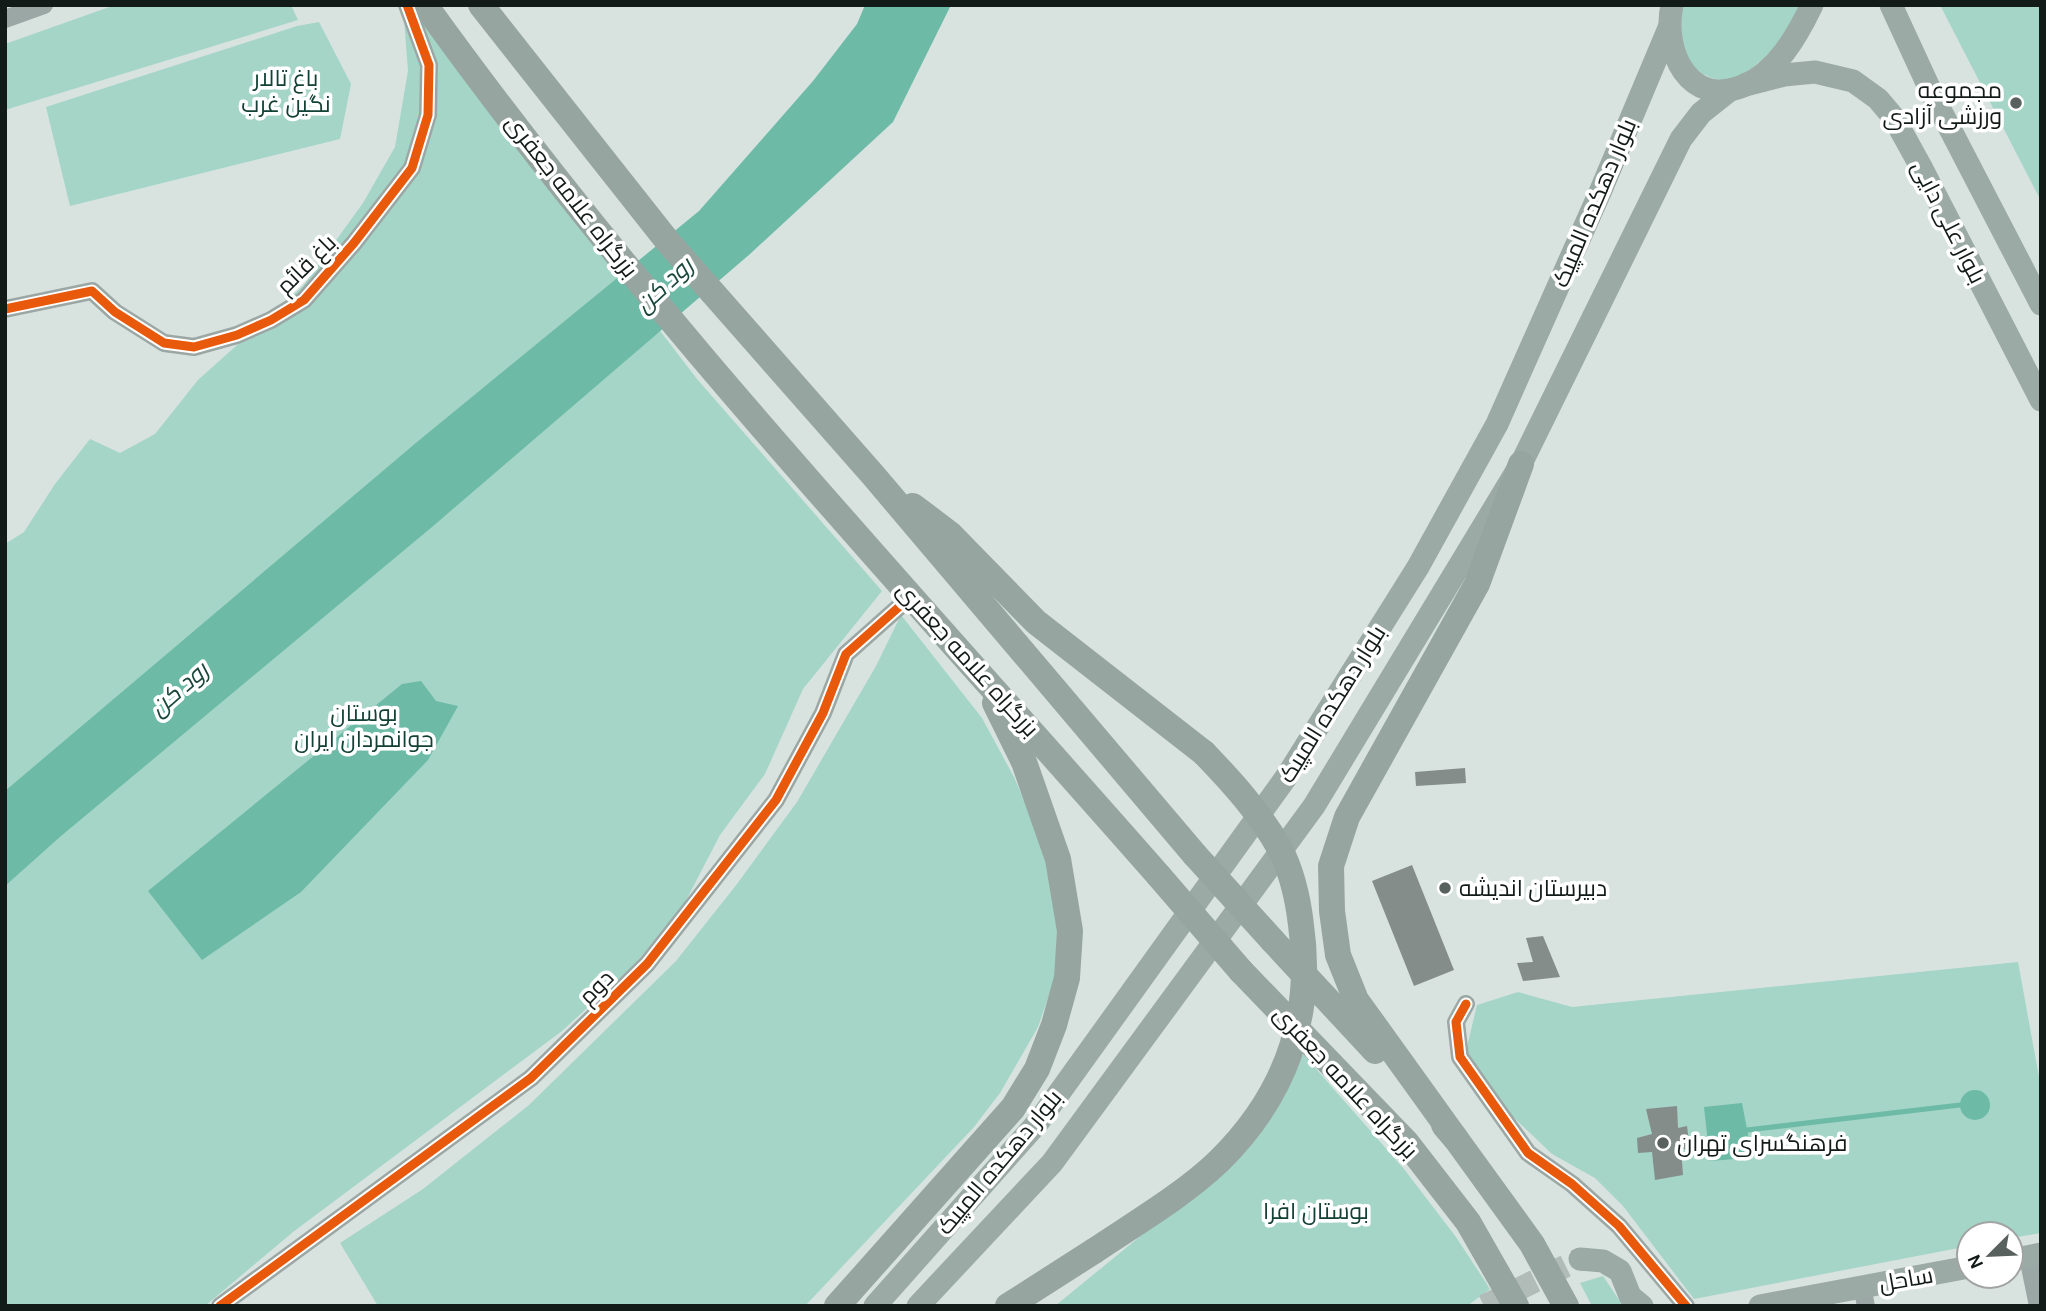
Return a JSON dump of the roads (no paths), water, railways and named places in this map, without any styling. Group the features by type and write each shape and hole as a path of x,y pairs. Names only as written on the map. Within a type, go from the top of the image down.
{"highway":[{"name":"بزرگراه علامه جعفری","path":"425,5 664,313 1241,971 1406,1142 1468,1222 1516,1306"},
{"name":"بزرگراه علامه جعفری","path":"486,13 668,243 873,475 1195,855 1456,1139 1532,1244 1566,1306"},
{"path":"1456,1139 1356,1000 1338,955 1332,911 1331,866 1347,817 1477,584 1521,464"},
{"path":"873,475 950,534 1036,622 1204,753 1256,812 1281,850 1297,896 1306,971 1304,1003 1293,1044 1278,1082 1254,1121 1218,1162 1183,1190 1008,1306"},
{"path":"837,1306 1013,1108 1037,1069 1054,1025 1067,978 1070,931 1058,859 1024,761 979,670"}],"main road":[{"path":"1672,5 1669,28 1676,62 1698,85 1711,90 1737,88"},
{"name":"بلوار دهکده المپیک","path":"918,1306 1052,1163 1314,806 1521,464 1681,139 1701,113 1772,65 1786,51 1812,5"},
{"name":"بلوار علی دایی","path":"1891,5 1933,96 2041,304"},
{"name":"بلوار دهکده المپیک","path":"875,1306 1039,1121 1287,776 1418,567 1502,412 1601,190 1669,28"},
{"name":"بلوار علی دایی","path":"1737,88 1784,75 1815,72 1853,81 1878,99 1894,118 1921,167 2041,400"},
{"path":"1580,1259 1603,1261 1620,1270 1630,1296 1642,1306"},
{"name":"ساحل","path":"1760,1306 1864,1296 1955,1271"}],"street":[{"path":"5,19 44,5"},
{"name":"باغ قائم","path":"5,309 93,291 115,312 164,343 194,347 237,335 271,320 304,300 354,243 412,168 428,115 429,65 407,5"},
{"name":"دوم","path":"220,1306 531,1078 647,964 776,800 823,713 846,654 900,606"},
{"path":"1466,1004 1456,1022 1460,1056 1528,1153 1572,1184 1619,1226 1686,1306"},
{"path":"2027,1257 2038,1306"}],"water":[{"name":"رود کن","path":"865,5 951,5 893,122 750,254 432,527 61,836 5,886 5,791 417,442 699,211 813,81 857,24"},
{"path":"421,681 436,701 458,706 428,760 301,892 202,960 148,891 402,684"},
{"path":"1975,1090 1986,1094 1990,1105 1986,1116 1975,1120 1964,1116 1960,1105 1964,1094"},
{"path":"1742,1103 1749,1140 1748,1158 1710,1161 1704,1107"}],"waterway":[{"path":"1747,1130 1960,1105"}],"tunnel":[{"path":"1484,1306 1580,1259"}],"place":[{"name":"مجموعه ورزشی آزادی","path":"2016,103"},
{"name":"دبیرستان اندیشه","path":"1445,888"},
{"name":"فرهنگسرای تهران","path":"1663,1143"}],"park label":[{"name":"باغ تالار نگین غرب","path":"286,91"},
{"name":"بوستان جوانمردان ایران","path":"364,726"},
{"name":"بوستان افرا","path":"1316,1211"}]}
